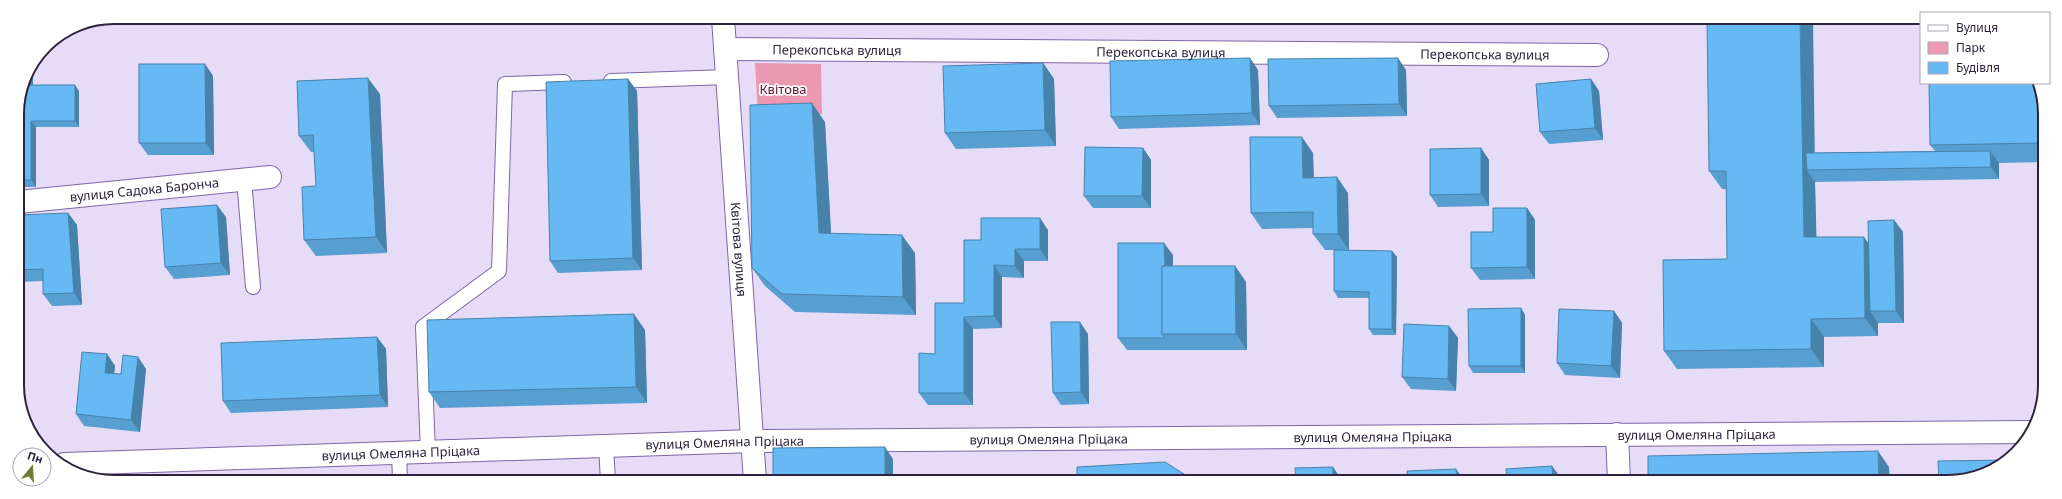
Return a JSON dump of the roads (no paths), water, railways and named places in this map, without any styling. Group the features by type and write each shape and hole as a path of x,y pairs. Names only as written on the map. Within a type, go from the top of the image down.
{"street":[{"name":"Квітова вулиця","path":"723,24 755,475"},
{"name":"Перекопська вулиця","path":"725,49 1597,55"},
{"name":"вулиця Садока Баронча","path":"24,201 270,177"},
{"name":"вулиця Омеляна Пріцака","path":"70,464 753,441 2025,432"},
{"path":"1616,434 1619,475"}],"lane":[{"path":"598,81 727,77"},
{"path":"428,452 423,327 500,270 505,84 575,82"},
{"path":"244,180 253,287"},
{"path":"606,446 608,475"},
{"path":"396,453 399,475"}],"park label":[{"name":"Квітова","path":"783,89"}]}
